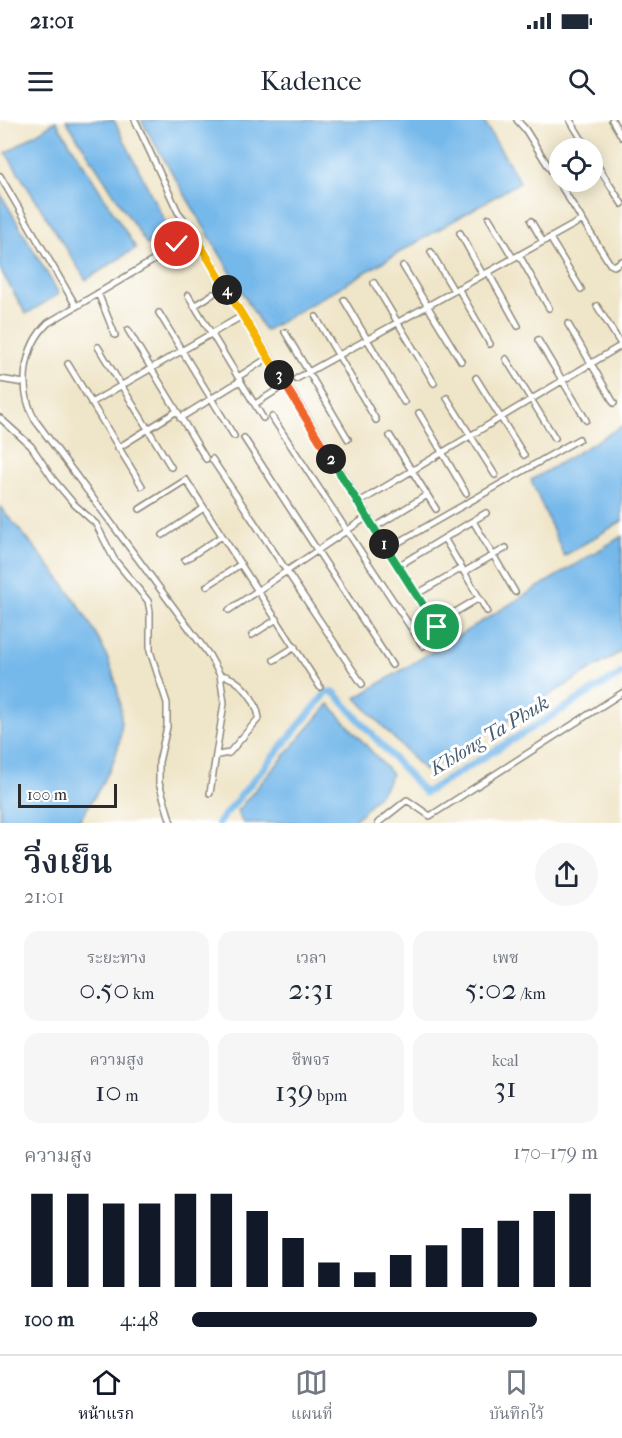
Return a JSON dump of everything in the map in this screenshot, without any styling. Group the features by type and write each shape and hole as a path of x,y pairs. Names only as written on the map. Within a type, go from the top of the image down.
{"street":[{"path":"135,120 178,212 187,223 242,316 437,627"},
{"path":"517,120 612,266 622,261"},
{"path":"570,120 581,138"},
{"path":"612,120 622,137"},
{"path":"603,174 622,204"},
{"path":"0,176 76,306"},
{"path":"489,218 513,258"},
{"path":"296,379 582,220"},
{"path":"531,221 543,242"},
{"path":"187,223 180,239 166,253 48,323 37,333 24,383 26,400 35,420 208,655 220,675 224,703 218,755 210,793"},
{"path":"460,232 519,326"},
{"path":"550,238 580,289"},
{"path":"431,252 490,344"},
{"path":"519,255 549,308"},
{"path":"403,266 461,361"},
{"path":"374,283 434,383"},
{"path":"98,293 115,335"},
{"path":"194,306 213,294"},
{"path":"188,296 264,418"},
{"path":"344,300 404,402"},
{"path":"358,503 622,346 597,306"},
{"path":"159,313 234,436"},
{"path":"91,403 242,316"},
{"path":"316,316 376,420"},
{"path":"568,324 614,403"},
{"path":"128,330 180,418 362,684"},
{"path":"285,332 348,439"},
{"path":"538,340 586,420"},
{"path":"98,347 171,467"},
{"path":"506,359 555,438"},
{"path":"180,418 262,361"},
{"path":"68,364 142,486"},
{"path":"476,378 524,455"},
{"path":"0,379 24,383"},
{"path":"255,404 277,390"},
{"path":"447,398 495,475"},
{"path":"118,448 177,411"},
{"path":"419,413 465,493"},
{"path":"272,417 423,646"},
{"path":"0,418 31,446 53,480 96,524 114,559 148,601 150,651 167,703 167,727 159,762 159,783 171,823"},
{"path":"390,436 435,509"},
{"path":"244,438 392,665"},
{"path":"387,549 579,439"},
{"path":"140,509 186,480 320,687"},
{"path":"380,524 427,495"},
{"path":"163,535 204,508"},
{"path":"398,566 486,513"},
{"path":"229,610 367,517"},
{"path":"473,521 515,592"},
{"path":"185,560 222,536"},
{"path":"444,538 487,611"},
{"path":"422,591 507,548"},
{"path":"207,586 241,564"},
{"path":"442,620 479,598"},
{"path":"252,635 277,619"},
{"path":"274,660 295,647"},
{"path":"218,755 229,753 259,718 255,702 232,678 220,675"},
{"path":"378,823 407,800 430,816 622,693"}],"water":[{"path":"66,120 114,120 169,230 147,245"},
{"path":"141,120 483,120 520,182 265,331"},
{"path":"56,121 136,248 86,280 6,153"},
{"path":"0,193 59,294 26,314 0,269"},
{"path":"622,426 622,521 564,556 531,480"},
{"path":"0,507 41,555 81,608 98,637 111,667 119,697 120,741 106,778 78,823 0,823"},
{"path":"622,536 622,651 425,771 356,698"},
{"path":"329,704 392,774 383,790 352,823 243,823 237,811"}],"waterway":[{"name":"Khlong Ta Phuk","path":"218,823 327,692 335,693 425,793 622,673"}],"route":[{"path":"177,244 187,223 242,316 437,627"}]}
